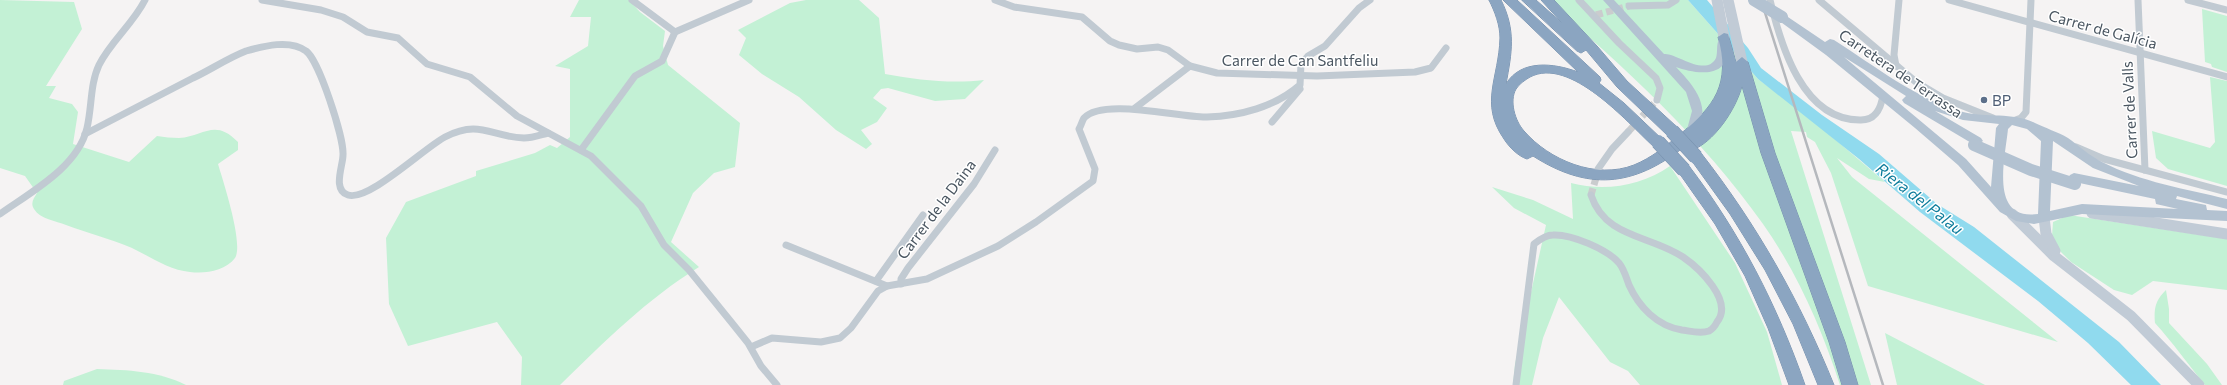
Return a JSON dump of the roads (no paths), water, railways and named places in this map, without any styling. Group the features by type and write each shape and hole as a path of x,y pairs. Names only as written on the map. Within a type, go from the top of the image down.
{"highway":[{"path":"1495,0 1503,21 1506,39 1496,95 1499,118 1507,134 1520,149 1558,172 1577,179 1600,182 1626,181 1644,176 1665,164 1714,126 1727,110 1731,89 1742,62"},
{"path":"1509,0 1604,87 1684,170 1712,206 1755,281 1786,350 1797,385"},
{"path":"1528,0 1672,131 1696,157 1739,212 1776,273 1811,347 1826,385"},
{"path":"1547,0 1594,49 1622,84"},
{"path":"1658,142 1604,94 1584,80 1570,74 1551,70 1532,71 1518,78 1510,88 1507,100 1508,113 1512,124 1521,136 1546,158 1562,166 1583,172 1605,175 1632,171 1648,164 1691,134 1712,114 1731,89 1730,35"},
{"path":"1742,62 1768,153 1837,342 1850,385"}],"main road":[{"path":"1608,0 1649,45 1683,79 1694,95 1698,111 1691,134"},
{"path":"1717,0 1720,15 1742,62"},
{"path":"1649,45 1678,64 1693,68 1707,68 1715,65 1721,59 1730,35 1728,0"},
{"path":"1754,0 1812,32 1925,102 1962,116 2028,124 2062,140 2097,165 2117,174 2147,184 2227,204"},
{"path":"1760,0 1824,45 1965,165 2054,256 2131,316 2199,385"},
{"name":"Carretera de Terrassa","path":"1812,32 1918,107 1975,143"},
{"name":"Carretera de Terrassa","path":"1824,45 1933,122 2026,168 2126,195 2227,212"},
{"path":"2000,202 1997,192 2002,128 2008,121"},
{"path":"2038,129 2047,140 2044,217 2046,234 2051,246 2069,268"},
{"name":"Carretera de Terrassa","path":"2075,181 2227,207"},
{"path":"2012,214 2030,220 2068,210 2227,216"},
{"path":"2068,210 2227,234"}],"street":[{"path":"0,214 62,166 82,142 86,134 98,67 109,50 137,15 145,0"},
{"path":"262,0 321,10 343,17 367,32 398,38 427,64 470,77 510,111 591,156 640,206 664,245 695,277 751,347 761,366 777,385"},
{"path":"632,0 675,32"},
{"path":"581,150 635,76 662,61 675,32 749,0"},
{"name":"Carrer de Can Santfeliu","path":"995,0 1014,7 1082,17 1114,43 1132,48 1158,48 1168,50 1190,66 1217,73 1236,75 1331,76 1424,71 1431,68 1446,48"},
{"path":"1272,122 1300,89 1301,64 1308,56 1325,46 1360,8 1370,0"},
{"path":"1579,0 1656,78 1660,88 1657,100"},
{"path":"1628,6 1668,6 1676,0"},
{"path":"1770,0 1774,20 1798,78 1808,94 1818,104 1832,113 1845,118 1860,120 1873,118 1881,108 1883,95"},
{"path":"1819,0 1916,82 1943,98 2008,121 2021,118 2026,112 2031,0"},
{"path":"1896,66 1894,55 1900,0"},
{"name":"Carrer de Galícia","path":"1949,0 2227,77"},
{"name":"Carrer de Valls","path":"2138,0 2145,170"},
{"path":"2188,0 2227,10"},
{"path":"86,134 244,52 263,46 277,45 297,47 313,58 340,139 343,163 340,185 344,193 348,195 361,195 372,190 436,142 458,131 475,129 521,138 536,137 548,133"},
{"path":"1135,108 1190,66"},
{"path":"751,347 772,338 821,342 840,338 851,328 878,291 887,286 927,278 998,246 1087,187 1093,181 1095,169 1081,137 1079,123 1083,118 1095,112 1122,107 1187,116 1219,115 1268,104 1288,95 1300,85"},
{"path":"1598,169 1612,149 1628,132"},
{"path":"2062,140 2104,159 2227,192"},
{"name":"Carrer de la Daina","path":"901,284 901,279 908,268 974,184 995,150"},
{"path":"1516,385 1534,244 1542,237 1554,235 1577,240 1600,249 1616,260 1640,302 1652,318 1665,326 1697,332 1710,330 1719,322 1722,311 1721,299 1714,287 1702,273 1677,253 1624,232 1607,220 1594,208 1591,195"},
{"path":"876,281 922,215"},
{"path":"786,245 887,286"}],"water":[{"name":"Riera del Palau","path":"1688,0 1707,0 1748,48 1761,68 1822,115 1879,154 1937,204 1974,227 2119,342 2161,385 2131,385 2088,343 2038,301 1920,212 1859,159 1758,79"}],"tunnel":[{"path":"1596,15 1629,6"},
{"path":"1628,132 1657,100"},
{"path":"1591,195 1598,171"}],"railway":[{"path":"1761,0 1883,385"}],"place":[{"name":"BP","path":"1984,100"}]}
